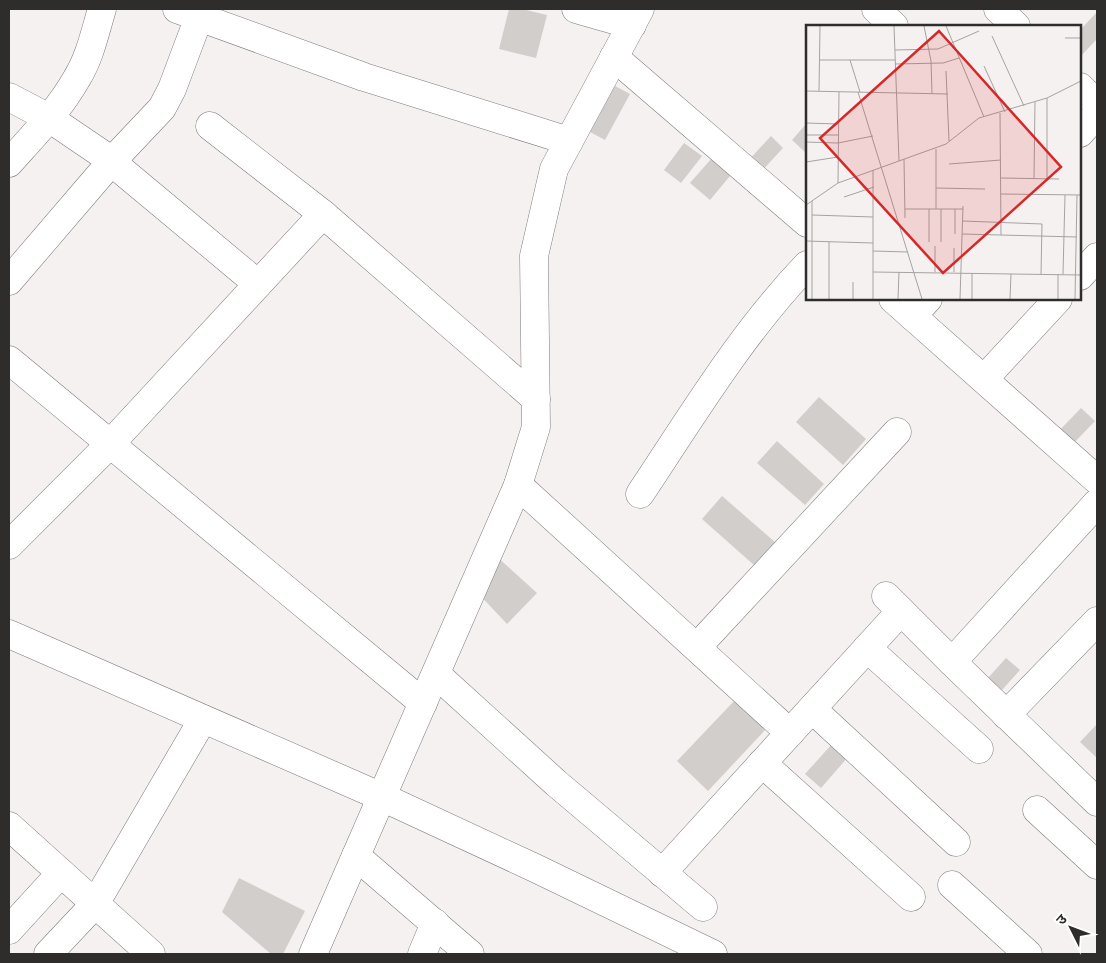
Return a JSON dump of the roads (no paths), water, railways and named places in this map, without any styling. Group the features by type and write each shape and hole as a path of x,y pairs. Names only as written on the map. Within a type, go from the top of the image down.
{"street":[{"path":"9,163 49,118 77,79 88,57 102,9"},
{"path":"313,954 518,486 536,427 534,256 554,170 636,17 576,9"},
{"path":"876,9 893,25"},
{"path":"998,9 1015,25"},
{"path":"9,282 111,162 162,108 172,89 188,13 364,77 569,141"},
{"path":"614,57 806,222"},
{"path":"1081,88 1097,104"},
{"path":"9,98 49,118 111,162 258,284"},
{"path":"1081,132 1097,114"},
{"path":"210,126 323,214 536,399"},
{"path":"9,545 111,443 323,214"},
{"path":"1081,275 1097,257"},
{"path":"640,494 738,347 788,285 806,266"},
{"path":"984,380 1057,300"},
{"path":"911,304 984,380 1097,480"},
{"path":"9,360 423,703"},
{"path":"697,648 897,432"},
{"path":"518,486 790,733"},
{"path":"952,662 1097,504"},
{"path":"662,873 867,648 894,604 1097,802"},
{"path":"1006,715 1097,621"},
{"path":"9,634 382,797 535,868 712,954"},
{"path":"867,648 979,749"},
{"path":"436,674 556,783 702,907"},
{"path":"812,709 956,842"},
{"path":"48,954 95,904 203,719"},
{"path":"762,763 911,897"},
{"path":"1037,810 1097,865"},
{"path":"9,826 151,954"},
{"path":"356,856 470,954"},
{"path":"9,930 61,873"},
{"path":"952,885 1028,954"},
{"path":"422,954 435,922"}]}
